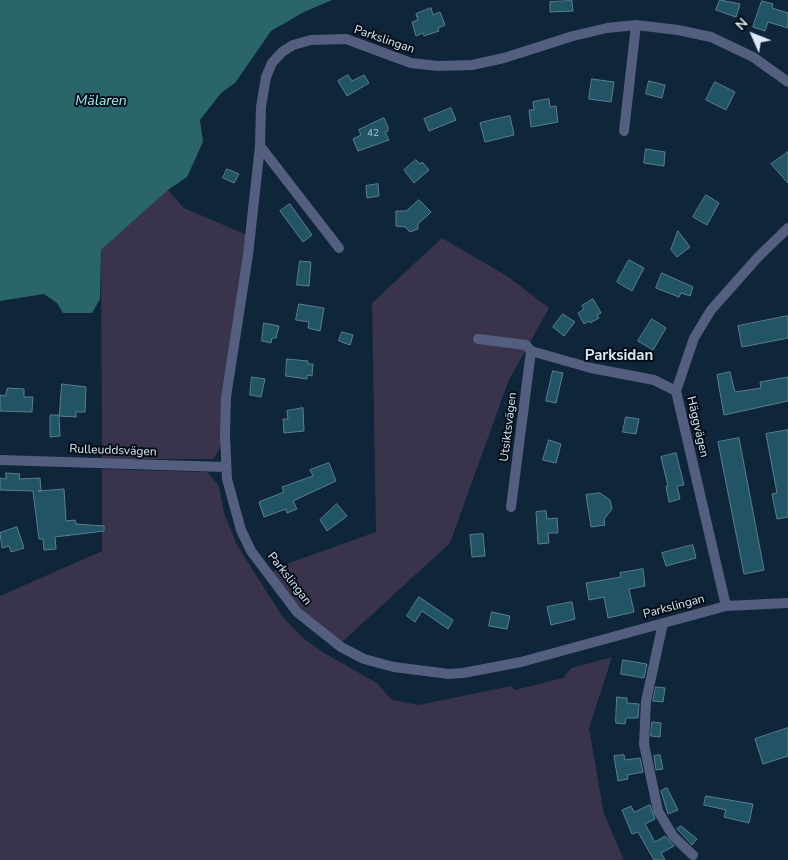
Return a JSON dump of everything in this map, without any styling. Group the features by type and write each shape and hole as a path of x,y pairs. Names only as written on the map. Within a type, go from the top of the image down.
{"street":[{"name":"Parkslingan","path":"788,82 752,57 711,37 678,30 636,25 607,28 573,36 504,58 472,65 438,66 411,64 346,39 324,38 293,45 272,62 266,77 261,108 260,146 248,255 226,397 226,467 240,530 251,551 297,612 341,646 364,659 394,668 449,674 463,673 522,662 726,606 788,602"},
{"path":"624,131 636,25"},
{"path":"260,146 339,248"},
{"name":"Häggvägen","path":"726,606 676,391 694,338 711,310 759,256 788,228"},
{"path":"478,339 526,345 531,351 591,368 654,380 676,391"},
{"name":"Utsiktsvägen","path":"511,507 531,351"},
{"name":"Rulleuddsvägen","path":"0,460 226,467"},
{"path":"663,623 646,701 644,744 658,811 673,836 694,855"}],"shaded area":[{"path":"168,190 184,208 247,235 222,389 223,442 214,459 102,459 101,250"},
{"path":"442,238 507,276 549,308 508,382 450,543 341,643 295,602 272,573 281,566 376,532 372,303"},
{"path":"102,469 207,472 219,486 224,513 237,545 282,616 303,638 324,653 377,683 392,700 419,705 511,686 515,690 563,678 571,668 612,657 589,728 604,814 624,860 0,860 0,596 102,551"}],"water":[{"name":"Mälaren","path":"0,0 332,0 302,13 271,31 235,83 221,93 200,120 203,142 187,177 168,190 101,250 100,299 92,313 63,313 57,303 44,294 0,301"}],"building":[{"path":"720,0 740,4 736,17 716,10"},
{"path":"572,1 573,11 550,12 550,2"},
{"path":"762,1 773,4 772,8 788,13 788,28 768,22 765,31 753,27"},
{"path":"431,8 433,15 440,12 445,25 438,28 439,31 424,36 423,33 416,36 412,22 418,20 416,14"},
{"path":"348,75 352,81 364,75 369,83 347,96 338,81"},
{"path":"592,79 614,82 611,102 589,99"},
{"path":"649,81 665,85 662,98 646,94"},
{"path":"715,82 735,92 726,110 706,100"},
{"path":"549,99 550,107 556,106 558,122 531,127 529,110 534,110 533,102"},
{"path":"451,108 456,120 429,131 424,119"},
{"path":"510,116 514,135 485,142 480,123"},
{"path":"384,118 388,127 388,131 385,132 389,140 358,151 353,139 361,135 359,130"},
{"path":"646,149 665,152 664,166 644,163"},
{"path":"788,152 788,183 771,164"},
{"path":"416,160 420,164 422,162 429,170 414,183 404,170"},
{"path":"227,169 239,174 234,183 223,178"},
{"path":"378,184 379,196 367,198 366,186"},
{"path":"706,195 719,203 707,225 693,217"},
{"path":"419,200 431,212 418,224 418,229 410,232 405,227 396,226 396,211 406,211"},
{"path":"290,204 312,235 303,242 280,211"},
{"path":"678,231 690,247 677,257 671,250"},
{"path":"629,260 644,268 632,291 617,282"},
{"path":"300,261 311,262 309,286 297,285"},
{"path":"662,273 693,287 690,296 681,293 679,297 656,288"},
{"path":"593,299 601,313 597,315 599,318 584,324 578,313 584,309 582,306"},
{"path":"299,304 324,308 320,331 308,328 309,322 296,320"},
{"path":"563,314 575,322 564,336 553,327"},
{"path":"788,316 788,338 742,347 738,326"},
{"path":"652,319 666,328 653,350 638,341"},
{"path":"264,323 279,326 276,338 272,338 271,343 262,341"},
{"path":"342,332 353,335 350,345 339,341"},
{"path":"287,359 308,361 308,364 313,364 312,376 307,375 307,379 286,376"},
{"path":"553,371 563,373 556,403 546,401"},
{"path":"730,372 735,392 761,388 760,382 788,377 788,401 724,415 717,375"},
{"path":"252,377 265,379 261,397 250,395"},
{"path":"62,384 86,387 85,412 76,412 76,417 59,416 60,436 50,437 50,415 59,415"},
{"path":"8,388 24,389 24,397 33,397 32,412 0,411 0,395 5,396"},
{"path":"303,408 304,431 284,433 283,419 288,419 287,411"},
{"path":"626,417 639,419 636,434 623,432"},
{"path":"788,430 788,517 777,519 772,494 777,493 766,434"},
{"path":"739,438 764,570 744,574 718,442"},
{"path":"549,440 561,444 556,463 543,460"},
{"path":"676,453 684,485 677,486 680,499 669,502 666,486 668,486 661,457"},
{"path":"329,463 336,481 293,501 297,509 287,513 286,509 264,517 259,502 284,492 282,487 313,476 310,470"},
{"path":"6,473 20,474 19,479 40,478 41,491 64,489 66,521 75,520 76,524 104,526 104,531 55,537 56,549 44,550 43,539 39,539 33,491 0,490 0,478 6,479"},
{"path":"600,493 610,500 612,509 604,519 605,525 591,527 586,495"},
{"path":"337,504 347,516 327,531 320,520"},
{"path":"546,511 547,519 557,518 558,533 548,533 549,543 538,544 536,512"},
{"path":"17,527 24,548 11,552 9,546 2,548 0,533"},
{"path":"483,534 485,556 472,557 470,535"},
{"path":"693,545 696,558 666,566 662,553"},
{"path":"643,569 645,586 629,589 634,612 608,618 604,597 589,600 586,583 621,577 620,573"},
{"path":"419,597 453,620 448,629 422,611 415,622 407,616"},
{"path":"572,602 575,619 551,625 547,607"},
{"path":"492,612 510,616 507,629 489,626"},
{"path":"623,660 647,664 644,678 621,674"},
{"path":"656,687 665,688 663,702 653,701"},
{"path":"617,697 627,698 627,703 639,704 638,718 626,718 625,724 616,723"},
{"path":"652,722 661,723 660,737 651,736"},
{"path":"788,728 788,756 763,764 755,739"},
{"path":"624,755 625,760 640,758 643,772 627,775 628,779 618,781 614,756"},
{"path":"660,755 663,769 656,770 654,756"},
{"path":"667,788 678,810 668,814 661,791"},
{"path":"706,796 753,804 749,823 724,817 726,810 704,805"},
{"path":"650,805 655,819 645,824 655,842 665,836 674,846 661,853 665,860 654,860 638,832 632,834 622,810 631,806 634,812"},
{"path":"681,826 697,839 692,845 677,829"}],"district":[{"name":"Parksidan","path":"619,356"}]}
